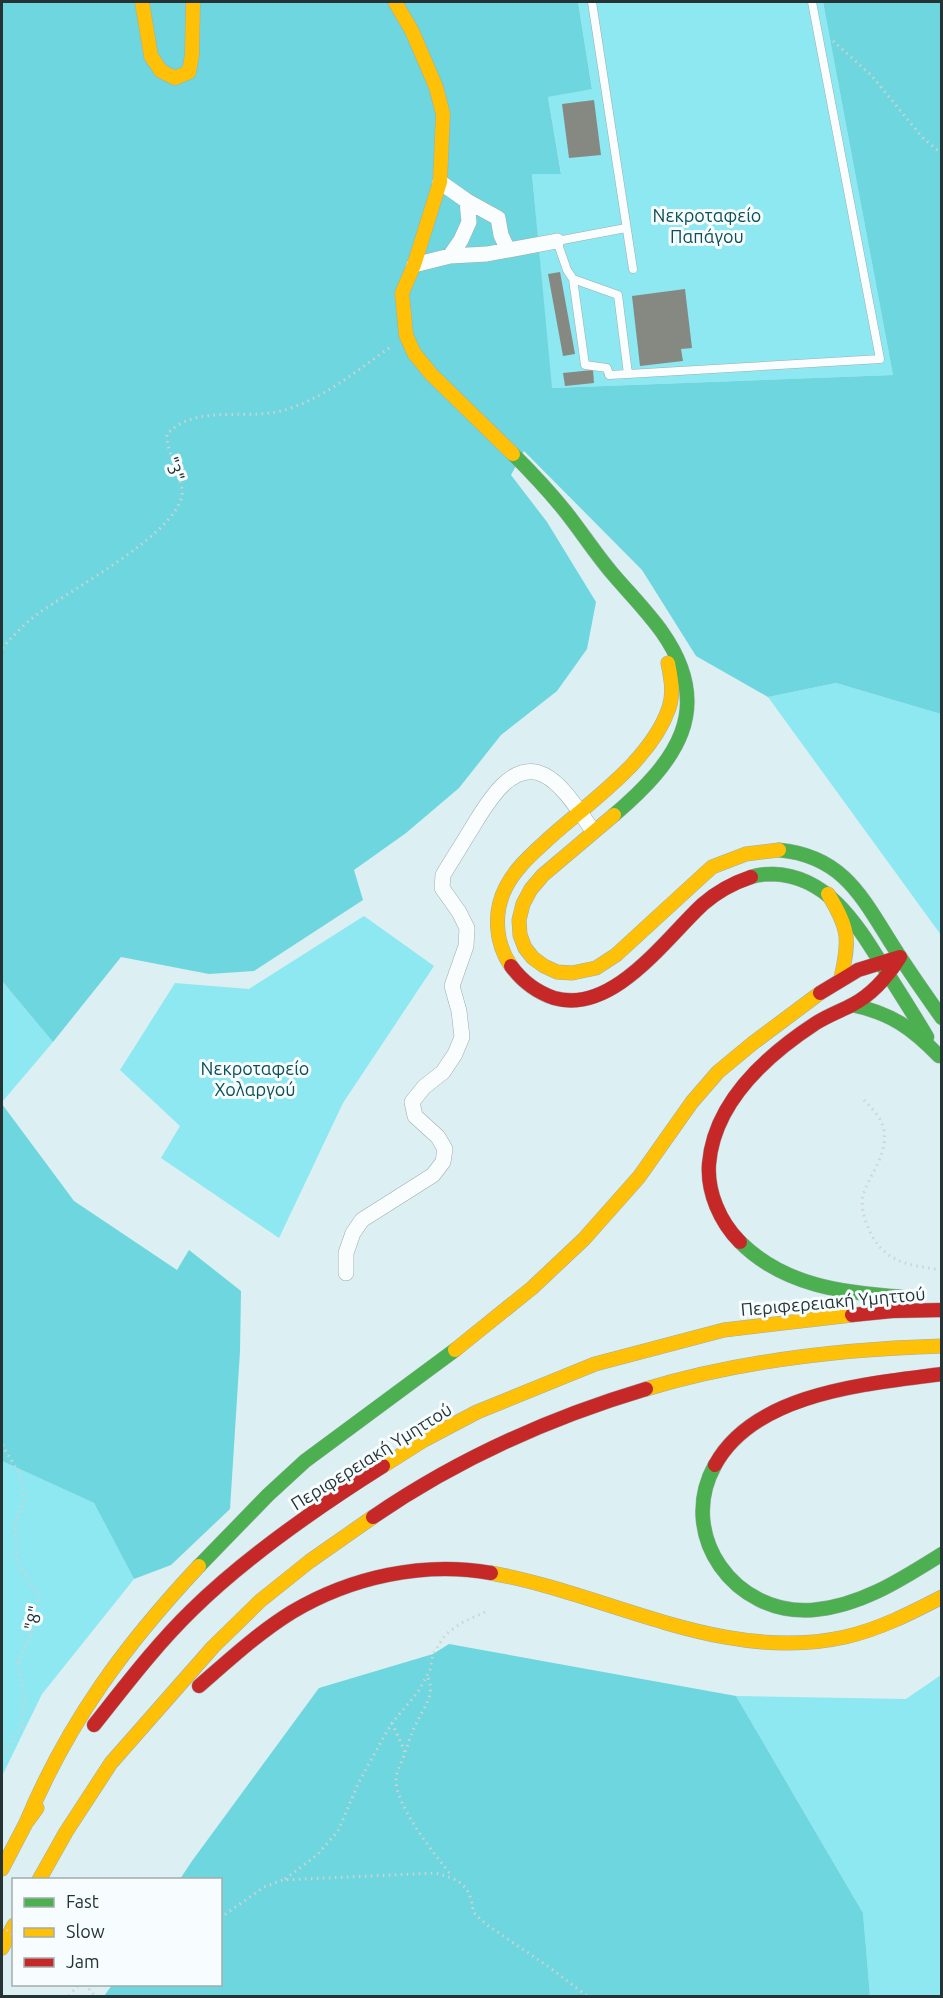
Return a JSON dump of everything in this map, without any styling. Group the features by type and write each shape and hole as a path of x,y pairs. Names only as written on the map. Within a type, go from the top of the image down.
{"main road":[{"path":"142,2 146,37 151,56 161,71 175,78 189,72 192,55 193,2"},
{"path":"395,2 412,31 436,87 443,114 440,182 414,265 402,293 406,335 414,353 431,374 550,493 654,622 677,659 684,676 687,712 678,743 670,759 657,774 535,884 523,903 519,920 525,949 546,969 575,973 590,970 604,964 712,867 729,857 747,852 792,851 813,857 846,878 862,898 942,1018"},
{"path":"609,569 663,649 670,668 672,686 668,710 645,752 514,872 504,890 498,908 497,927 501,948 510,967 522,981 538,992 558,999 579,1000 596,995 614,987 630,974 705,903 728,886 746,876 768,873 790,875 811,883 828,894 847,913 940,1058"},
{"path":"828,894 842,915 848,932 849,943 841,978"},
{"path":"26,1823 40,1786 78,1719 119,1659 179,1586 268,1495 316,1453 464,1344 562,1260 626,1193 682,1115 708,1083 737,1056 841,978 855,970 900,957"},
{"path":"900,957 889,976 875,989 790,1041 738,1094 721,1119 711,1151 709,1175 714,1199 725,1225 742,1246 764,1263 817,1286 847,1292 942,1298"},
{"path":"852,1005 874,1009 894,1018 922,1038 940,1058"},
{"name":"Περιφερειακή Υμηττού","path":"2,1869 26,1823 82,1742 136,1672 192,1610 231,1575 329,1500 424,1440 477,1412 595,1364 724,1330 804,1319 892,1311 942,1310"},
{"path":"40,1878 66,1832 111,1763 213,1647 260,1601 310,1561 411,1491 513,1438 615,1398 668,1382 732,1366 796,1357 882,1348 942,1346"},
{"path":"942,1374 829,1392 776,1412 746,1429 726,1446 711,1468 704,1490 702,1522 707,1545 718,1567 730,1582 750,1596 773,1606 792,1610 820,1609 869,1596 942,1554"},
{"path":"111,1763 261,1632 295,1609 327,1593 399,1572 433,1568 470,1569 512,1575 714,1636 757,1643 795,1643 838,1638 876,1629 942,1597"},
{"path":"2,1948 12,1929"}],"street":[{"path":"440,182 467,201 498,218 501,236 508,250"},
{"path":"450,256 469,222 467,201"},
{"path":"414,265 450,256 487,254 556,241"},
{"path":"346,1273 346,1253 352,1233 362,1220 433,1175 443,1162 445,1149 438,1137 416,1116 412,1102 423,1087 443,1072 455,1054 462,1037 459,1011 452,986 466,946 467,928 442,888 443,875 494,793 512,777 525,772 543,774 556,783 593,831"}],"lane":[{"path":"592,2 633,269"},
{"path":"626,228 556,241 567,270 573,279 585,365 607,368 609,375 880,359 812,2"},
{"path":"573,279 618,295 628,374"}],"path":[{"path":"833,41 871,75 923,138 942,154"},
{"name":"\"3\"","path":"2,648 36,615 133,550 163,527 177,509 183,493 166,445 167,434 174,426 190,420 222,414 276,412 315,399 406,335"},
{"path":"864,1100 878,1116 884,1130 883,1149 862,1197 864,1216 872,1239 881,1250 897,1260 917,1267 942,1270"},
{"name":"\"8\"","path":"2,1445 18,1471 23,1486 24,1501 15,1524 17,1561 38,1595 35,1626 18,1663 25,1701 22,1712 23,1727 16,1733 2,1757"},
{"path":"222,1917 264,1887 283,1880 317,1855 338,1831 359,1782 392,1723 418,1692 434,1654 445,1635 461,1623 485,1612"},
{"path":"427,1675 431,1683 429,1701 415,1725 396,1778 399,1797 428,1845 452,1877"},
{"path":"392,1723 405,1752"},
{"path":"283,1880 435,1873 452,1877 463,1884 472,1898 473,1912 487,1925 587,1996"}],"green space":[{"name":"Νεκροταφείο Παπάγου","path":"578,2 823,2 893,375 551,388 532,173 561,173 548,97 592,88"},
{"path":"836,683 941,714 941,935 768,697"},
{"name":"Νεκροταφείο Χολαργού","path":"364,916 434,966 343,1103 279,1238 161,1158 180,1126 120,1070 175,983 249,989"},
{"path":"2,981 53,1042 2,1102"},
{"path":"2,1461 94,1503 134,1579 42,1694 2,1776"},
{"path":"941,1675 941,1996 870,1996 863,1913 736,1696 906,1699"}],"shaded area":[{"path":"2,2 578,2 592,89 548,97 561,174 532,174 552,388 893,375 823,2 941,2 941,714 836,683 768,697 696,656 642,570 524,451 511,475 547,522 596,602 587,649 557,691 501,735 459,788 406,833 354,870 363,900 254,971 209,974 121,957 53,1042 2,981"},
{"path":"2,1104 74,1201 177,1270 189,1250 241,1291 240,1351 230,1509 171,1565 134,1579 94,1503 2,1461"},
{"path":"449,1644 736,1696 863,1913 870,1996 104,1996 111,1986 222,1986 222,1878 181,1878 319,1688 433,1654"}],"building":[{"path":"594,100 601,155 569,158 562,104"},
{"path":"560,272 575,354 563,356 548,274"},
{"path":"685,289 692,348 681,349 683,361 640,366 632,296"},
{"path":"593,370 594,383 565,386 563,373"}],"traffic: fast":[{"path":"513,454 559,504 662,632 678,660 686,686 687,710 682,732 671,754 655,775 614,815"},
{"path":"779,850 801,854 819,861 835,870 848,882 871,911 942,1018"},
{"path":"751,877 773,874 793,877 827,894 841,907 865,938 927,1037"},
{"path":"852,1005 890,1017 920,1037 939,1056"},
{"path":"740,1242 757,1257 795,1278 859,1293 903,1297"},
{"path":"199,1566 268,1495 305,1461 455,1350"},
{"path":"715,1465 705,1492 703,1518 708,1543 720,1566 737,1585 759,1600 785,1608 813,1610 848,1603 880,1590 942,1554"}],"traffic: slow":[{"path":"142,2 151,56 161,71 175,78 189,72 192,55 193,2"},
{"path":"395,2 412,31 436,87 443,114 440,182 414,265 402,293 406,335 414,353 431,374 513,454"},
{"path":"511,966 502,947 498,927 499,907 506,887 528,858 615,781 647,747 660,728 671,702 672,686 668,663"},
{"path":"614,815 543,875 531,889 523,904 519,920 520,935 525,948 533,958 557,972 572,973 596,968 616,955 712,867 746,854 779,850"},
{"path":"828,894 840,916 846,934 846,953 841,978"},
{"path":"455,1350 532,1288 584,1239 639,1177 692,1102 718,1072 820,993"},
{"path":"383,1466 424,1440 477,1412 595,1364 724,1330 852,1315"},
{"path":"646,1389 755,1363 830,1353 942,1346"},
{"path":"40,1878 66,1832 111,1763 213,1647 260,1601 310,1561 373,1517"},
{"path":"26,1823 60,1751 100,1686 147,1625 199,1566"},
{"path":"491,1573 535,1583 666,1623 710,1634 755,1641 800,1643 858,1634 907,1615 942,1597"},
{"path":"2,1869 26,1823 37,1808"},
{"path":"2,1948 12,1929"}],"traffic: jam":[{"path":"511,966 530,985 554,998 576,1000 597,995 617,985 637,970 709,899 726,888 751,877"},
{"path":"740,1242 721,1216 710,1185 709,1164 713,1141 721,1120 746,1082 762,1065 816,1023 867,996 885,978 900,957"},
{"path":"820,993 858,970 900,957"},
{"path":"852,1315 942,1310"},
{"path":"715,1465 733,1441 757,1421 785,1407 848,1388 942,1374"},
{"path":"373,1517 437,1477 504,1442 574,1413 646,1389"},
{"path":"94,1725 166,1637 236,1570 284,1533 383,1466"},
{"path":"199,1686 279,1620 338,1589 388,1575 414,1571 440,1569 491,1573"}]}
